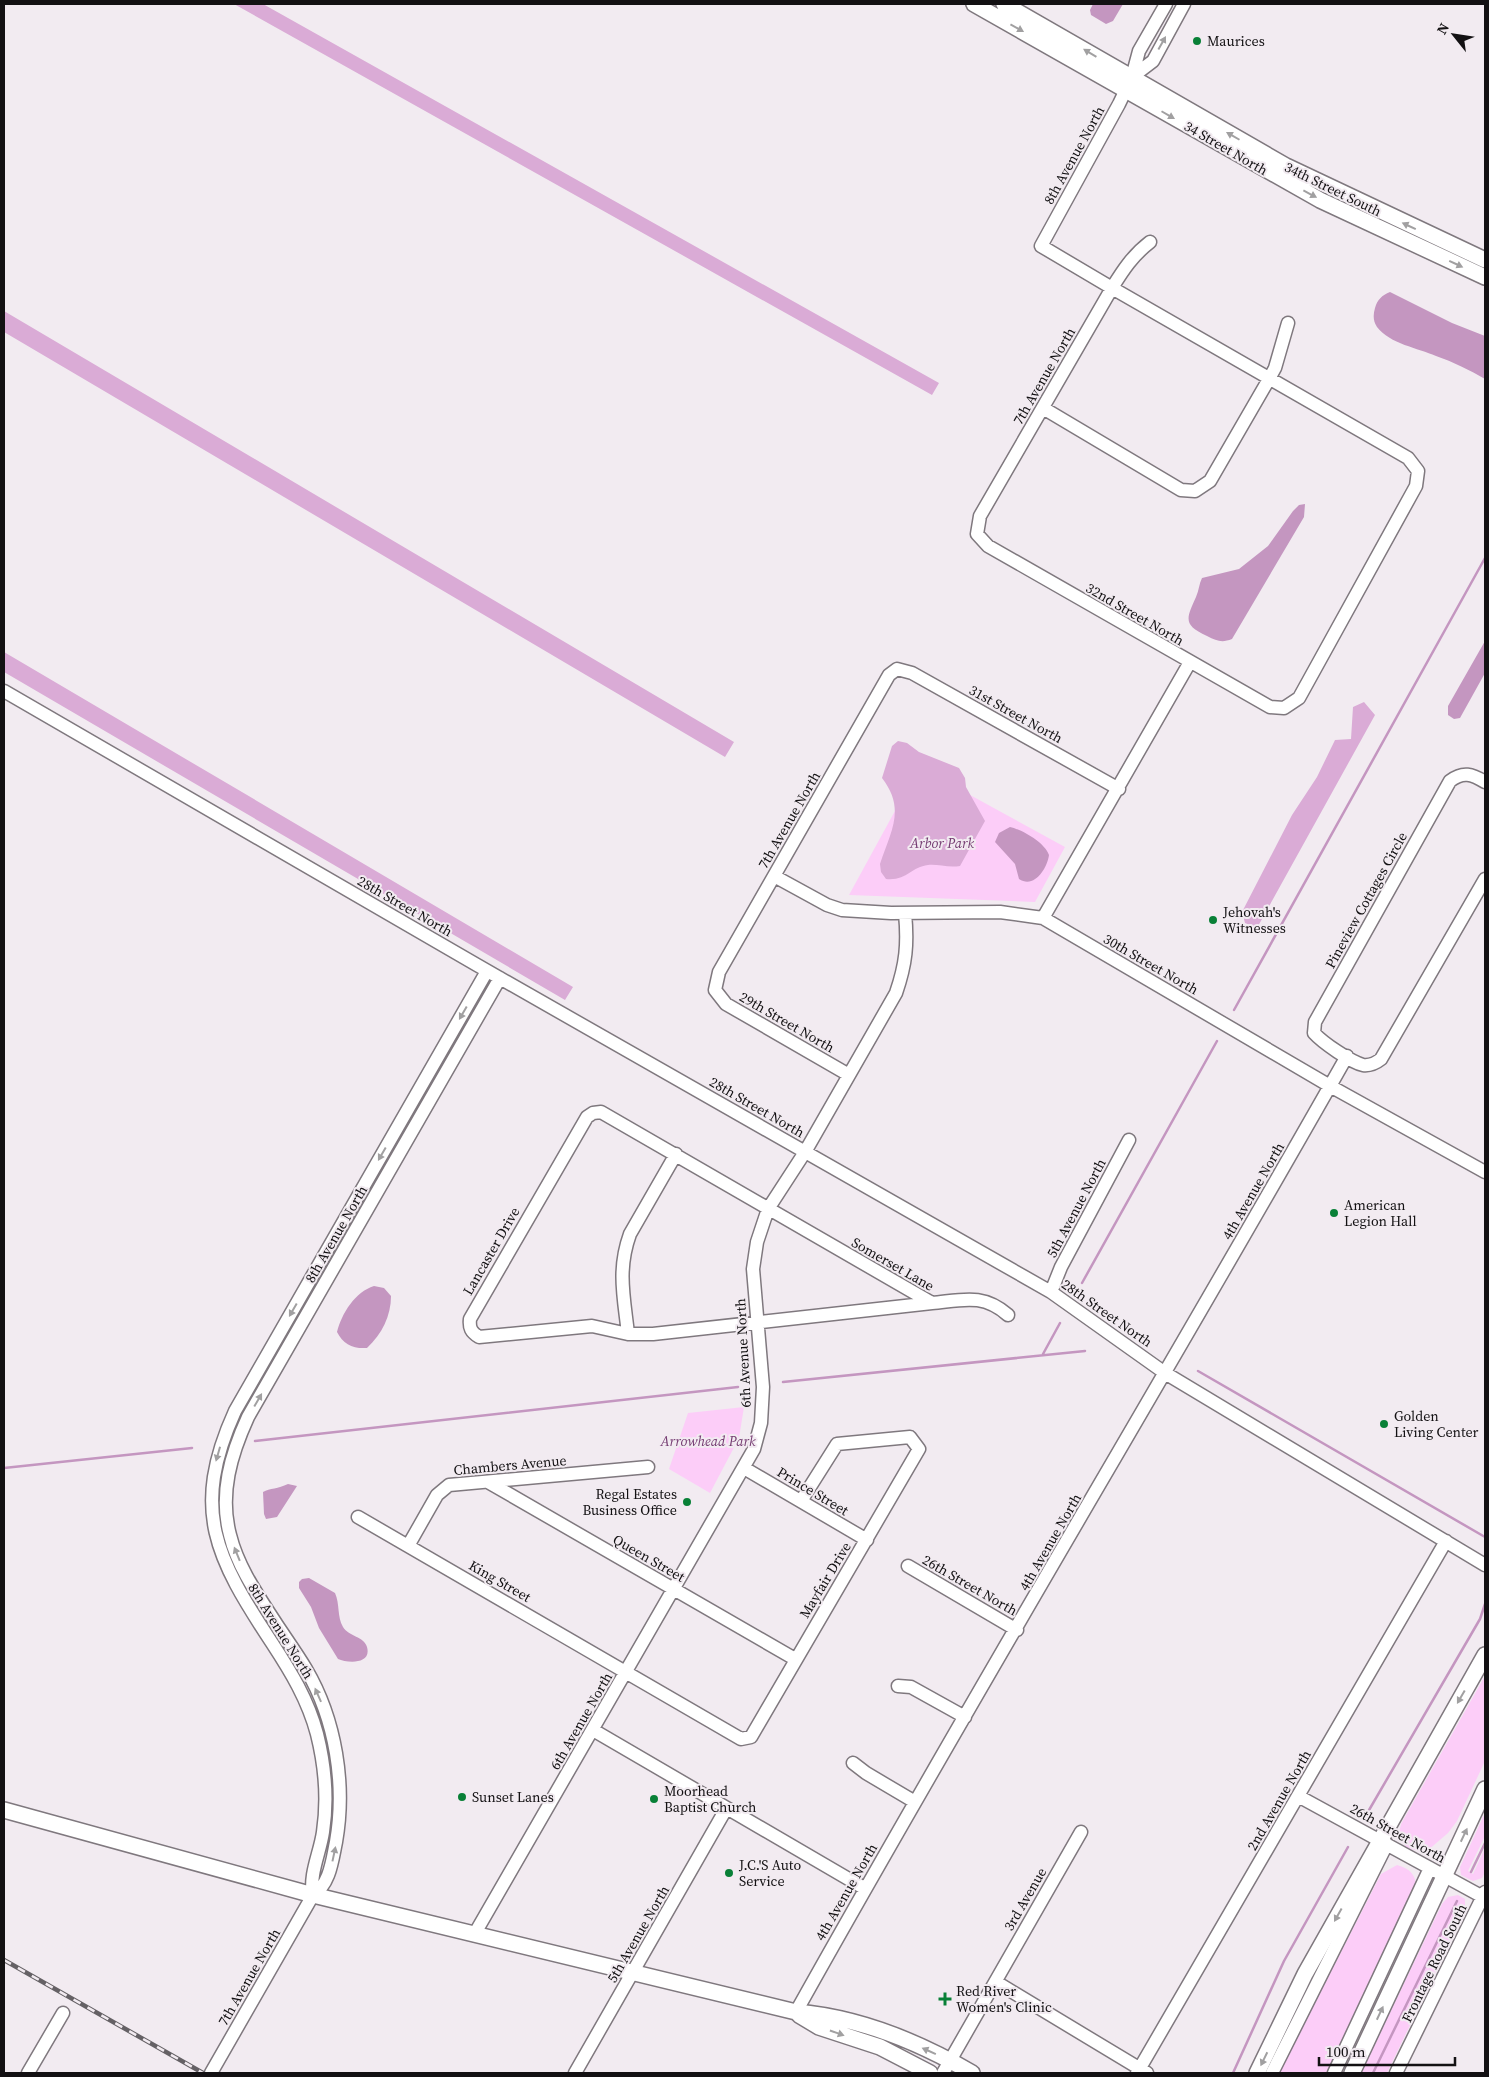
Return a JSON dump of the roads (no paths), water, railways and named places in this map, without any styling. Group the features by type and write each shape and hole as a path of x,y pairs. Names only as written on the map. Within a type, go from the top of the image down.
{"main road":[{"name":"34 Street North","path":"974,4 1129,84 1320,200 1485,277"},
{"name":"34th Street South","path":"1004,4 1129,84 1310,179 1485,260"},
{"path":"1257,2073 1305,1974 1383,1842 1485,1655"},
{"path":"1352,2073 1485,1790"},
{"path":"4,1810 312,1895 632,1974 796,2012 822,2014 884,2032 947,2067 972,2073"},
{"path":"796,2012 819,2027 880,2047 930,2073"}],"street":[{"path":"1129,84 1139,51 1166,4"},
{"path":"1129,84 1153,60 1184,4"},
{"name":"8th Avenue North","path":"1112,288 1041,246 1129,84"},
{"name":"7th Avenue North","path":"977,534 980,516 1112,288 1127,263 1150,242"},
{"path":"1112,288 1269,379"},
{"path":"1043,408 1181,490 1195,491 1210,481 1269,379 1275,368 1288,323"},
{"name":"32nd Street North","path":"977,534 988,546 1190,662 1270,707 1284,708 1299,698 1416,486 1418,471 1408,458 1269,379"},
{"path":"1042,918 1119,789 1190,662"},
{"name":"7th Avenue North","path":"715,990 719,972 884,685 890,675 897,669"},
{"name":"31st Street North","path":"897,669 912,673 1119,789"},
{"name":"28th Street North","path":"4,691 500,978 1050,1292 1165,1373 1485,1565"},
{"name":"Pineview Cottages Circle","path":"1485,782 1472,774 1459,775 1450,781 1315,1022 1314,1034 1321,1042 1362,1065 1373,1065 1381,1059 1485,879"},
{"name":"30th Street North","path":"774,876 827,905 842,910 904,913 1000,912 1042,918 1330,1086 1485,1172"},
{"name":"6th Avenue North","path":"474,1935 754,1449 761,1423 763,1387 753,1269 757,1242 768,1209 805,1152 896,993 908,942 904,913"},
{"name":"8th Avenue North","path":"488,971 235,1411 224,1436 205,1499 215,1538 238,1592 294,1678 308,1706 317,1733 323,1759 326,1810 319,1854 311,1886 312,1895 322,1889 333,1857 340,1810 337,1757 331,1729 307,1670 251,1584 229,1534 225,1499 229,1468 237,1440 248,1417 500,978"},
{"name":"29th Street North","path":"715,990 726,1004 849,1075"},
{"path":"1330,1086 1347,1056"},
{"name":"4th Avenue North","path":"796,2012 864,1888 1016,1630 1330,1086"},
{"name":"Lancaster Drive","path":"758,1324 653,1334 628,1334 592,1326 479,1337 473,1334 469,1327 470,1318 587,1117 593,1113 601,1112 768,1209"},
{"name":"5th Avenue North","path":"1050,1292 1061,1267 1129,1140"},
{"path":"628,1334 622,1272 625,1247 630,1234 676,1154"},
{"name":"Somerset Lane","path":"768,1209 932,1303"},
{"path":"932,1303 970,1299 994,1303 1008,1315"},
{"name":"Somerset Lane","path":"758,1324 932,1303"},
{"name":"Mayfair Drive","path":"626,1672 741,1739 751,1737 919,1449 910,1437 836,1444 801,1501"},
{"name":"Chambers Avenue","path":"408,1546 437,1495 443,1488 449,1485 648,1468"},
{"name":"Prince Street","path":"744,1468 867,1540"},
{"name":"Queen Street","path":"488,1482 796,1659"},
{"path":"205,1499 225,1499"},
{"name":"King Street","path":"358,1517 626,1672"},
{"name":"2nd Avenue North","path":"1141,2072 1446,1541"},
{"name":"26th Street North","path":"908,1566 1016,1630"},
{"path":"898,1686 911,1687 965,1717"},
{"path":"593,1730 864,1888"},
{"path":"853,1763 866,1773 916,1802"},
{"name":"26th Street North","path":"1298,1796 1445,1876 1484,1895"},
{"name":"5th Avenue North","path":"575,2073 726,1809"},
{"name":"3rd Avenue","path":"947,2067 1082,1832"},
{"path":"1272,2073 1383,1842"},
{"path":"1334,2073 1430,1868"},
{"name":"7th Avenue North","path":"211,2073 312,1895"},
{"name":"Frontage Road South","path":"1396,2073 1484,1895"},
{"path":"996,1982 1141,2072"},
{"path":"28,2073 63,2013"}],"waterway":[{"path":"1234,1010 1485,558"},
{"path":"1082,1283 1217,1041"},
{"path":"1043,1354 1060,1323"},
{"path":"783,1382 1085,1351"},
{"path":"1198,1371 1485,1537"},
{"path":"255,1441 738,1387"},
{"path":"4,1468 192,1448"},
{"path":"1365,1817 1480,1619 1485,1604"},
{"path":"1471,1872 1485,1843"},
{"path":"1233,2073 1284,1961 1348,1847"},
{"path":"1373,2073 1457,1901"}],"railway":[{"path":"4,1960 203,2073"}],"place":[{"name":"Maurices","path":"1197,41"},
{"name":"Jehovah's Witnesses","path":"1213,920"},
{"name":"American Legion Hall","path":"1334,1213"},
{"name":"Golden Living Center","path":"1384,1424"},
{"name":"Regal Estates Business Office","path":"687,1502"},
{"name":"Sunset Lanes","path":"462,1797"},
{"name":"Moorhead Baptist Church","path":"654,1799"},
{"name":"J.C.'S Auto Service","path":"729,1873"},
{"name":"Red River Women's Clinic","path":"945,1999"}],"park label":[{"name":"Arbor Park","path":"942,843"},
{"name":"Arrowhead Park","path":"708,1441"}]}
